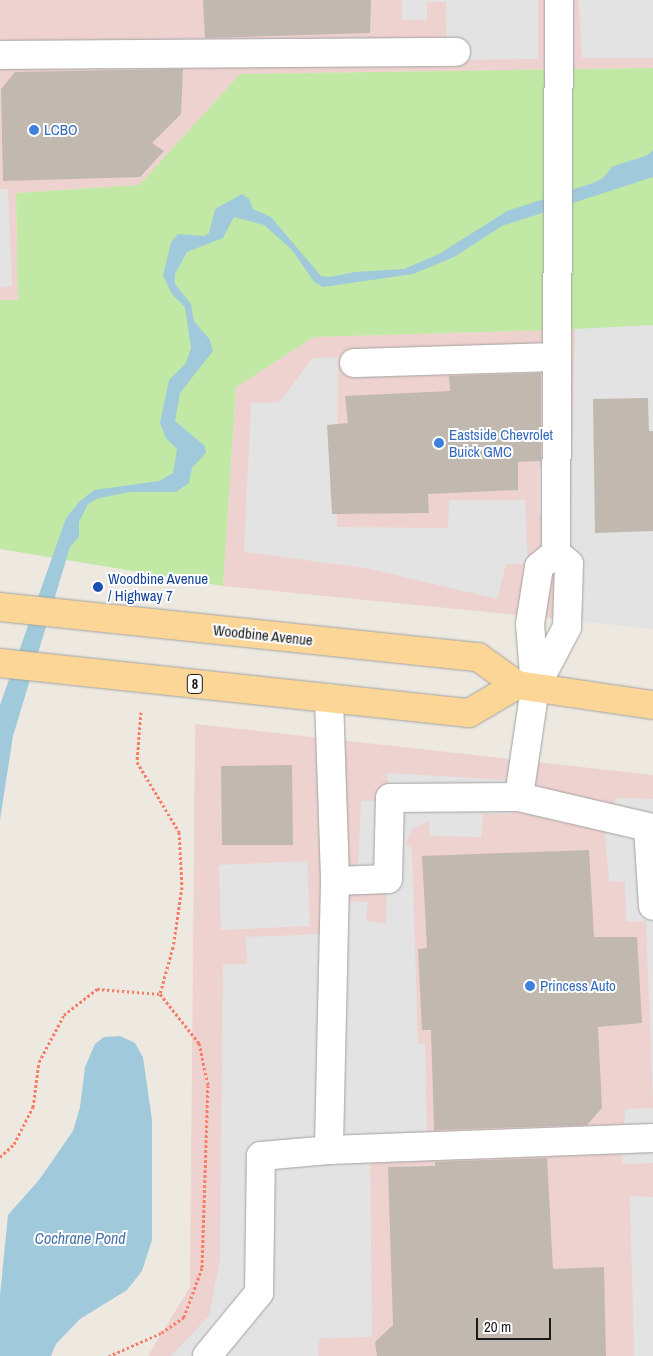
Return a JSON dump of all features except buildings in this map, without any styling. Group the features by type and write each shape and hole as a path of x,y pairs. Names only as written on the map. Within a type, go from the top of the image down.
{"main road":[{"name":"Woodbine Avenue","path":"0,608 478,658 526,687 653,705"},
{"name":"8","path":"0,663 469,713 526,687"}],"lane":[{"path":"556,553 558,0"},
{"path":"0,55 456,52"},
{"path":"354,363 557,357"},
{"path":"526,687 567,627 569,564 556,553"},
{"path":"519,797 530,624 539,567 556,553"},
{"path":"329,698 335,881 329,1150"},
{"path":"335,881 388,879 390,798 519,797 650,828 653,906"},
{"path":"206,1356 259,1293 262,1156 329,1150 653,1138"}],"path":[{"path":"141,712 137,762 179,832 182,887 173,948 160,994"},
{"path":"0,1157 14,1144 33,1107 39,1062 64,1015 97,989 160,994 199,1043 208,1085 202,1268 184,1317 161,1333 109,1356"}],"shaded area":[{"path":"0,0 653,0 653,68 240,74 139,185 16,193 18,300 0,300"},
{"path":"402,0 538,0 538,59 447,60 446,2 427,2 427,20 402,20"},
{"path":"579,0 653,0 653,58 582,58"},
{"path":"0,189 8,189 12,286 0,287"},
{"path":"653,325 653,629 568,620 575,329"},
{"path":"653,327 568,620 223,586 236,387 314,337"},
{"path":"338,357 337,527 448,528 449,500 525,500 528,564 506,564 497,599 366,568 244,552 251,403 280,402 312,358"},
{"path":"539,466 555,466 555,514 539,514"},
{"path":"195,724 653,775 653,1356 148,1356 190,1287"},
{"path":"387,773 508,780 511,814 483,814 481,837 430,836 429,821 413,828 405,844 412,848 418,1044 425,1044 427,1136 370,1140 372,1337 319,1338 318,1356 171,1356 209,1316 220,1259 223,964 247,964 246,937 321,934 321,900 368,902 366,921 386,924 387,871 358,867 361,801 389,800"},
{"path":"616,798 653,799 653,1108 646,921 626,922 625,882 609,881 605,836"},
{"path":"307,861 310,926 221,930 219,865"},
{"path":"653,1108 653,1163 622,1164 625,1109"},
{"path":"630,1196 653,1197 653,1356 634,1356"}],"green space":[{"path":"653,68 653,327 314,337 236,387 223,586 0,549 0,300 18,300 16,193 139,185 240,74"}],"water":[{"path":"653,150 653,177 502,226 454,257 413,274 323,287 314,282 292,250 264,225 234,217 223,238 187,252 175,274 175,284 191,304 194,321 210,340 213,351 180,393 175,421 205,446 206,453 192,468 189,483 176,492 130,492 99,498 88,504 79,522 79,537 70,547 13,736 0,820 0,705 66,518 79,502 94,490 159,481 173,473 177,449 166,438 160,423 169,380 186,363 191,348 185,307 172,294 163,276 171,242 178,234 204,236 209,233 215,209 242,194 249,199 253,209 271,217 321,276 330,277 355,272 404,269 439,254 507,211 593,183 603,178 613,166 646,156"},
{"name":"Cochrane Pond","path":"120,1036 135,1043 143,1057 152,1120 152,1240 142,1271 127,1290 80,1319 56,1344 51,1356 0,1356 0,1296 8,1215 39,1180 73,1131 80,1107 85,1067 95,1044 104,1037"}],"place":[{"name":"LCBO","path":"34,130"},
{"name":"Eastside Chevrolet Buick GMC","path":"439,443"},
{"name":"Woodbine Avenue / Highway 7","path":"98,587"},
{"name":"Princess Auto","path":"530,986"}]}
